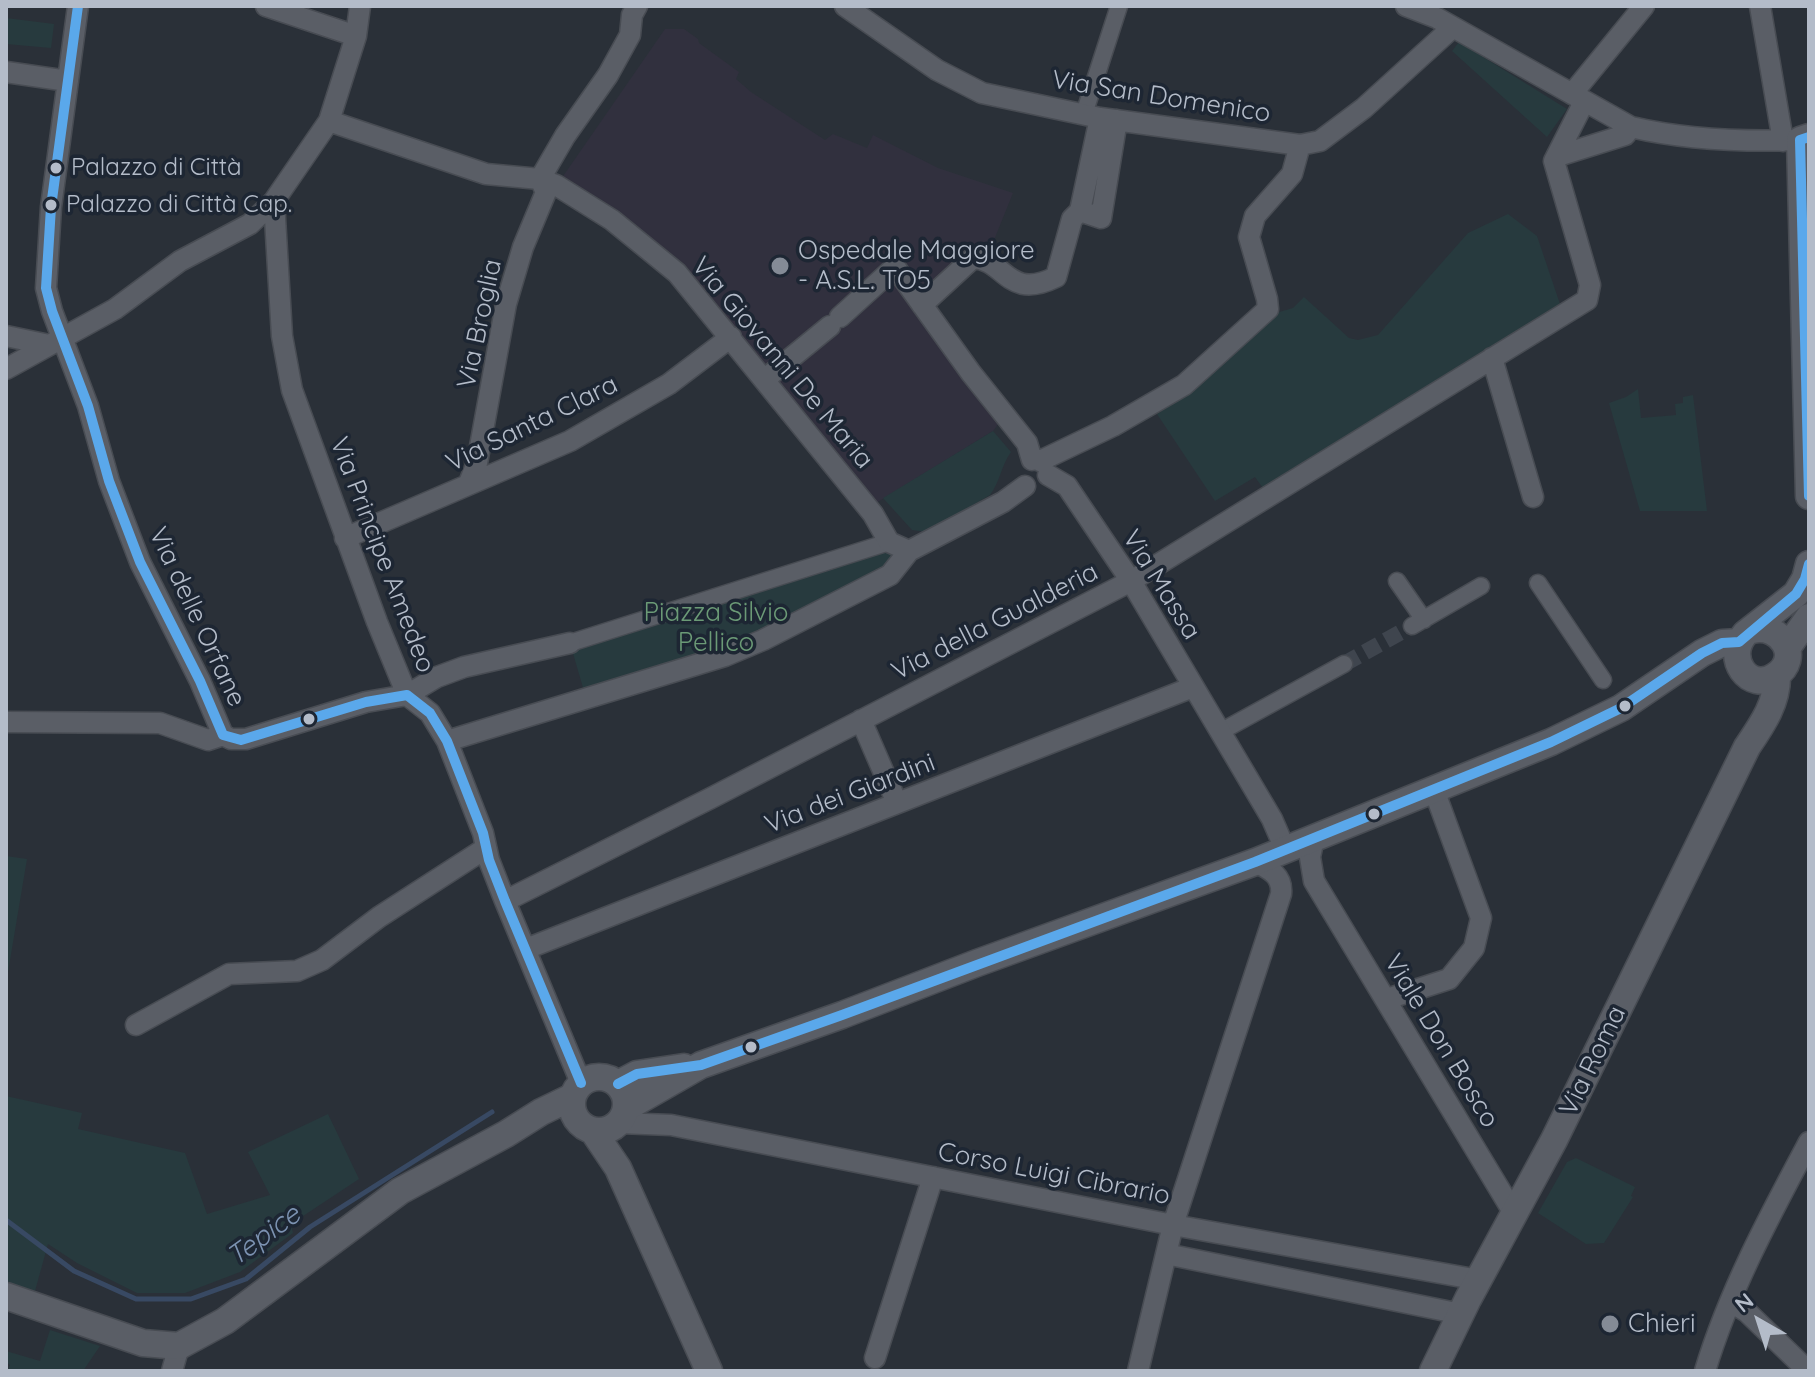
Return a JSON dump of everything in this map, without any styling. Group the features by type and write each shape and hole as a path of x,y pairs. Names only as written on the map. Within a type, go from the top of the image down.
{"street":[{"name":"Via delle Orfane","path":"78,6 51,207 46,288 56,342 88,406 109,481 140,562 200,681 223,735 231,739 246,739 353,705 407,695"},
{"path":"266,6 356,36"},
{"path":"6,369 115,309 180,261 250,224 274,201 329,121 356,36 360,6"},
{"name":"Via San Domenico","path":"845,6 937,70 982,93 1100,117 1300,145 1320,141 1364,108 1452,28"},
{"path":"922,305 973,258 1025,284 1041,284 1056,277 1076,215 1100,117 1119,6"},
{"path":"1406,6 1437,18 1631,127 1658,134 1724,141 1797,139"},
{"path":"1558,156 1578,98 1644,6"},
{"path":"1760,6 1797,139 1809,496"},
{"path":"329,121 486,174 540,179 565,136 608,75 630,35 634,11"},
{"path":"6,72 68,81"},
{"path":"1558,156 1625,135 1631,127"},
{"path":"447,741 725,656 763,640 890,575 909,551 1003,502 1025,486 1020,480 1019,470 1025,462 1040,465 1184,385 1268,309 1249,237 1255,216 1292,174 1300,145"},
{"name":"Via della Gualderia","path":"505,901 1131,581 1587,300 1590,285 1555,172 1554,161 1558,156"},
{"name":"Via Giovanni De Maria","path":"540,179 556,185 623,228 677,273 873,514 889,542"},
{"name":"Via Broglia","path":"469,483 477,463 513,276 546,192 540,179"},
{"name":"Via Principe Amedeo","path":"274,201 282,336 292,390 345,538 407,695 430,713 447,741 483,833 505,901 600,1109"},
{"name":"Via Massa","path":"764,380 835,322 895,267 971,373 1027,443 1040,465 1067,486 1131,581 1272,819 1285,849"},
{"path":"6,336 56,342"},
{"name":"Via Santa Clara","path":"345,538 570,441 669,384 731,337"},
{"path":"1492,358 1533,497"},
{"path":"407,695 437,677 464,667 570,643 889,542 909,551"},
{"path":"1752,658 1796,594 1809,564"},
{"path":"1397,581 1418,623 1481,586"},
{"path":"1538,583 1603,680"},
{"path":"1787,648 1809,617"},
{"path":"1752,658 1767,628 1774,631 1787,648"},
{"path":"9,1301 143,1343 175,1358 400,1191 541,1112 600,1109 637,1074 701,1065 1255,862 1551,742 1621,708 1665,680 1681,665 1722,643 1752,658"},
{"name":"Via Roma","path":"1433,1371 1561,1127 1747,747 1754,709 1752,658 1786,663 1787,648"},
{"path":"1220,732 1344,664"},
{"name":"Via dei Giardini","path":"526,949 1193,687"},
{"path":"861,720 897,803"},
{"path":"6,722 160,723 208,740 223,735"},
{"path":"1387,999 1449,979 1474,948 1481,918 1434,790"},
{"name":"Viale Don Bosco","path":"1314,838 1310,869 1322,895 1515,1215"},
{"path":"136,1025 229,974 297,971 322,960 379,917 486,848"},
{"path":"1138,1371 1173,1225 1283,884 1272,871 1255,862"},
{"path":"1275,916 1299,884 1307,885 1322,895"},
{"path":"600,1109 618,1143 618,1168 709,1371"},
{"name":"Corso Luigi Cibrario","path":"600,1109 1173,1225 1479,1280"},
{"path":"1705,1371 1746,1264 1809,1142"},
{"path":"875,1358 933,1177"},
{"path":"1166,1254 1461,1314"},
{"path":"1731,1302 1747,1312 1808,1371"}],"shaded area":[{"name":"Ospedale Maggiore - A.S.L. TO5","path":"665,29 684,29 739,72 736,79 751,92 825,140 833,134 867,148 873,135 938,168 1013,193 988,255 972,248 929,288 895,267 1002,419 993,431 876,503 698,288 559,182"}],"green space":[{"path":"6,18 54,24 51,48 6,44"},
{"path":"1459,42 1567,109 1547,137 1452,51"},
{"path":"1508,214 1537,236 1560,304 1265,491 1255,477 1215,501 1157,414 1192,391 1276,313 1293,308 1304,297 1349,338 1358,340 1378,335 1468,233"},
{"path":"1638,389 1641,418 1676,415 1675,404 1683,403 1683,397 1693,395 1707,511 1640,511 1609,403"},
{"path":"993,431 1011,452 990,495 927,532 912,530 883,498"},
{"name":"Piazza Silvio Pellico","path":"889,542 909,551 890,575 763,640 586,698 570,643"},
{"path":"6,856 27,859 6,984"},
{"path":"6,1096 82,1113 78,1129 185,1153 207,1214 270,1195 248,1152 328,1114 359,1179 291,1224 293,1233 240,1272 185,1293 137,1293 77,1263 48,1244 35,1291 6,1283"},
{"path":"1576,1158 1635,1187 1633,1197 1604,1243 1586,1244 1538,1213 1567,1162"},
{"path":"50,1330 100,1346 83,1371 7,1371 10,1365 6,1362 6,1351 40,1361"}],"waterway":[{"name":"Tepice","path":"6,1220 74,1271 136,1299 191,1299 246,1279 310,1227 492,1112"}],"tunnel":[{"path":"1344,664 1412,626"}],"transit line":[{"path":"78,6 51,207 46,288 88,406 109,481 140,562 200,681 223,735 241,740 366,702 407,695"},
{"path":"1809,137 1800,140 1809,496"},
{"path":"618,1084 637,1074 701,1065 842,1015 1255,862 1551,742 1621,708 1702,653 1722,643 1739,642 1796,594 1809,564"},
{"path":"407,695 430,713 447,741 483,833 489,860 505,901 581,1083"}],"place":[{"name":"Palazzo di Città","path":"56,168"},
{"name":"Palazzo di Città Cap.","path":"51,205"},
{"name":"Ospedale Maggiore - A.S.L. TO5","path":"780,266"},
{"name":"Chieri","path":"1610,1324"}]}
